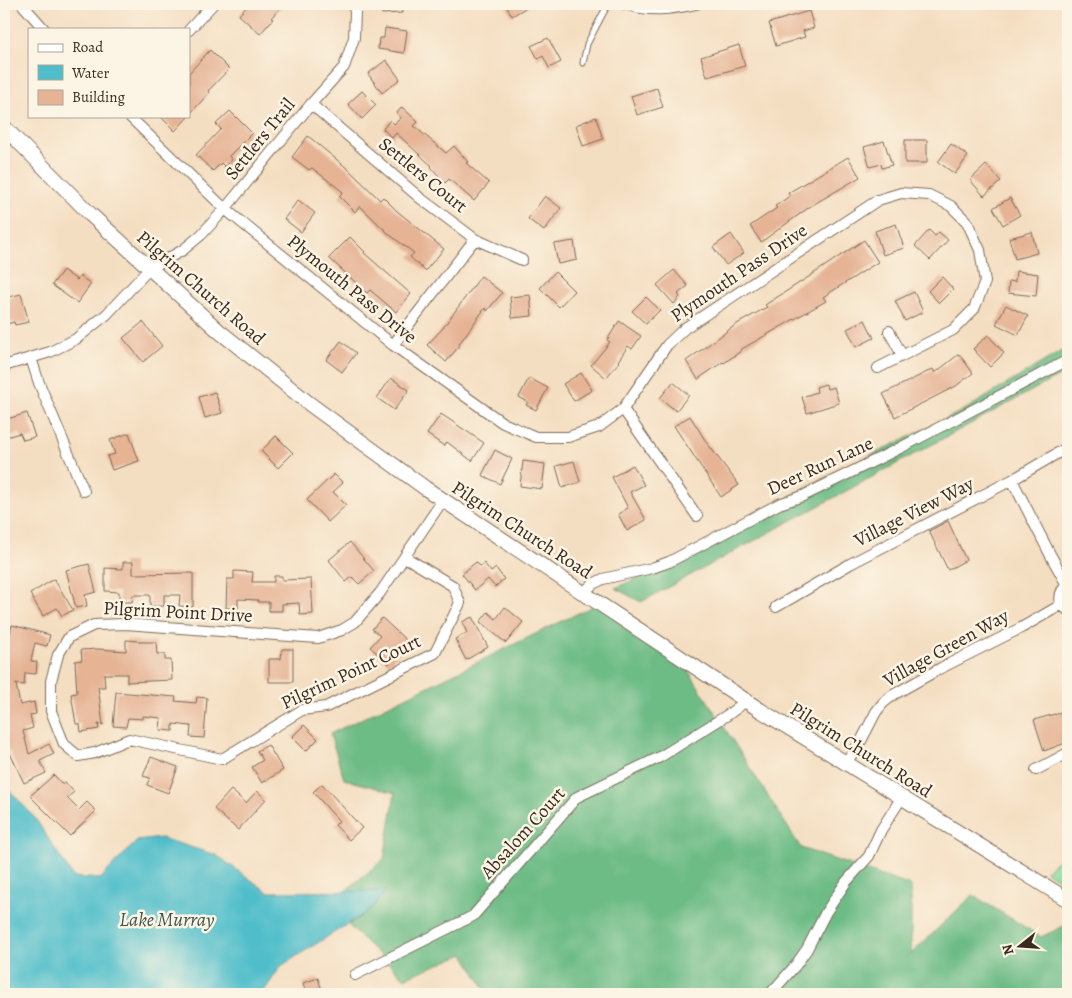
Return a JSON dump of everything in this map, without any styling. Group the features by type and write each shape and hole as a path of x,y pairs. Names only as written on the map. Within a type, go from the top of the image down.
{"street":[{"path":"22,4 43,28"},
{"name":"Settlers Trail","path":"4,366 61,348 76,339 107,314 149,269 189,245 201,235 344,67 354,38 355,12 352,4"},
{"path":"625,4 646,9 672,10 696,4"},
{"path":"190,29 207,6"},
{"name":"Settlers Court","path":"311,104 420,198 475,239 522,260"},
{"name":"Plymouth Pass Drive","path":"131,118 225,209 393,345 503,424 536,437 568,437 599,427 622,409 667,346 685,328 878,200 902,193 929,194 950,206 967,222 980,250 985,282 974,309 953,330 878,368"},
{"name":"Pilgrim Church Road","path":"4,127 91,215 149,269 219,331 304,400 443,500 746,701 1068,900"},
{"path":"393,345 475,239"},
{"path":"890,331 902,356"},
{"path":"31,358 39,383 84,491"},
{"name":"Deer Run Lane","path":"584,593 592,584 603,579 652,568 669,562 779,504 803,496 902,447 1068,360"},
{"path":"622,409 697,516"},
{"name":"Village View Way","path":"776,607 850,564 1012,480 1068,447"},
{"path":"1012,480 1068,585"},
{"name":"Pilgrim Point Drive","path":"222,759 129,739 95,753 78,756 64,744 51,711 51,681 58,655 69,637 94,626 125,624 318,638 342,630 355,622 380,593 443,500"},
{"name":"Pilgrim Point Court","path":"222,759 302,710 326,707 435,653 460,604 453,586 405,557"},
{"name":"Village Green Way","path":"846,763 861,741 876,712 893,695 941,668 1065,607 1060,598 1062,591 1068,585"},
{"name":"Absalom Court","path":"355,975 473,916 577,797 660,757 729,714 746,701"},
{"path":"1036,770 1068,753"},
{"path":"770,994 795,966 807,949 826,912 846,882 870,856 880,830 902,797"}],"lane":[{"path":"583,63 587,44 608,4"}],"green space":[{"path":"1068,347 1068,371 641,602 615,588 710,547 807,487 968,408"},
{"path":"599,603 679,656 801,848 911,886 911,954 973,895 1041,937 1068,924 1068,994 488,994 464,954 404,978 348,925 370,910 385,891 344,892 384,859 395,793 344,779 330,734"},
{"path":"1068,851 1068,886 1046,871"}],"water":[{"name":"Lake Murray","path":"4,789 9,790 35,818 73,877 100,879 137,841 161,838 216,855 268,892 386,891 370,910 281,966 262,994 4,994"}],"building":[{"path":"249,4 284,4 260,34 239,15"},
{"path":"382,4 401,4 402,13 382,14"},
{"path":"505,4 532,4 512,16"},
{"path":"809,11 814,28 803,31 805,37 776,46 769,23"},
{"path":"385,28 407,31 404,53 378,49 379,38 384,38"},
{"path":"548,38 561,62 549,68 543,56 538,59 531,46"},
{"path":"739,45 745,66 707,77 701,57"},
{"path":"210,50 229,69 190,114 190,72"},
{"path":"386,60 400,79 382,93 368,74"},
{"path":"657,88 663,107 637,115 631,96"},
{"path":"362,91 376,105 362,119 348,104"},
{"path":"402,107 418,122 414,126 446,153 454,146 468,162 466,163 489,183 474,201 449,179 445,183 432,166 396,133 392,138 383,129 390,120 394,124 401,118 397,113"},
{"path":"230,111 252,133 229,156 232,160 225,167 221,163 213,171 196,155 221,129 216,124"},
{"path":"596,117 603,139 583,146 576,125"},
{"path":"162,118 187,118 175,131"},
{"path":"308,136 348,169 380,200 383,197 397,211 444,249 425,271 410,257 414,253 390,235 360,206 355,212 339,196 343,192 312,168 309,170 292,157"},
{"path":"905,140 927,140 927,163 905,163"},
{"path":"884,141 892,165 882,168 881,164 870,167 864,147"},
{"path":"951,144 968,156 955,174 938,162"},
{"path":"848,157 860,177 811,206 761,242 750,226 777,208 775,206 790,196 788,193"},
{"path":"986,165 1001,181 984,196 970,180"},
{"path":"545,196 561,208 544,231 528,219"},
{"path":"1010,198 1020,215 1003,225 993,208"},
{"path":"298,200 315,213 301,232 284,219"},
{"path":"896,224 904,248 883,255 875,231"},
{"path":"929,230 935,236 939,232 948,240 930,260 915,246"},
{"path":"1032,232 1037,253 1015,259 1009,238"},
{"path":"731,234 744,253 726,265 713,247"},
{"path":"350,237 364,253 411,294 396,312 370,290 367,293 329,258"},
{"path":"864,240 878,262 823,297 826,301 740,350 724,363 698,379 686,361 737,324 767,307 765,305"},
{"path":"574,241 577,260 558,264 554,244"},
{"path":"63,270 77,280 80,276 91,284 77,303 52,285"},
{"path":"674,270 688,286 678,294 680,297 674,304 657,285"},
{"path":"1016,271 1038,274 1036,296 1008,293 1009,281 1015,282"},
{"path":"555,272 574,291 559,307 540,288"},
{"path":"481,276 502,293 487,311 485,308 446,362 427,345 442,329"},
{"path":"942,277 953,289 939,303 928,291"},
{"path":"914,292 923,312 905,321 895,301"},
{"path":"21,294 29,322 15,325 14,322 4,325 4,298"},
{"path":"530,295 532,316 512,318 510,297"},
{"path":"646,297 660,310 646,324 632,311"},
{"path":"1006,305 1028,316 1018,335 996,324"},
{"path":"865,320 874,338 856,347 847,329"},
{"path":"619,321 641,336 632,349 628,346 619,362 606,378 591,365 610,342 607,340"},
{"path":"143,322 162,346 143,362 123,338"},
{"path":"988,335 1004,353 990,367 973,349"},
{"path":"341,341 356,353 342,372 326,360"},
{"path":"959,354 973,373 956,386 895,417 883,394 933,369 935,373"},
{"path":"581,373 592,390 574,401 563,384"},
{"path":"391,378 409,390 394,410 377,398"},
{"path":"529,378 548,388 536,410 526,405 528,402 519,397"},
{"path":"673,382 689,395 676,411 660,398"},
{"path":"826,384 827,389 834,387 839,403 807,413 802,397 817,392 816,387"},
{"path":"215,392 222,413 205,418 199,397"},
{"path":"27,413 35,437 23,440 20,433 6,437 4,420"},
{"path":"441,414 484,443 472,461 447,442 444,446 427,434"},
{"path":"690,416 707,443 739,485 721,497 674,426"},
{"path":"129,433 139,461 112,470 107,456 115,454 110,440"},
{"path":"276,436 293,453 278,468 261,451"},
{"path":"495,450 512,459 500,484 482,475"},
{"path":"523,461 545,464 542,489 520,486"},
{"path":"574,461 580,482 562,488 556,466"},
{"path":"633,465 644,485 630,492 646,520 627,531 618,514 628,508 612,477"},
{"path":"334,474 343,483 333,492 346,505 328,522 307,500"},
{"path":"948,521 966,560 948,570 929,531"},
{"path":"350,542 374,571 359,584 352,577 346,582 329,560"},
{"path":"123,562 133,562 133,574 193,573 193,607 179,606 180,595 164,595 164,606 150,606 150,595 133,595 132,602 119,602 119,592 105,591 105,568 123,569"},
{"path":"476,562 480,566 484,563 491,572 496,568 504,579 495,587 488,579 475,590 462,574"},
{"path":"89,564 96,592 85,595 87,606 76,608 66,570"},
{"path":"234,571 253,572 252,582 274,582 274,576 282,576 282,580 311,579 313,614 300,615 299,603 282,604 282,611 269,611 269,602 258,602 258,600 238,599 238,608 226,608 227,579 234,579"},
{"path":"54,579 73,610 62,616 57,608 43,616 30,594"},
{"path":"505,607 523,622 506,643 480,622 488,612 496,619"},
{"path":"472,617 488,647 466,660 455,639 467,633 462,622"},
{"path":"382,618 408,642 389,664 370,647 380,636 372,629"},
{"path":"12,625 50,635 47,646 35,643 31,661 37,662 36,674 25,673 24,685 16,684 20,705 34,702 36,714 30,715 33,728 23,731 29,754 49,744 54,754 40,761 46,773 24,783 8,749 4,750 4,656"},
{"path":"126,640 156,642 157,654 165,654 165,660 171,660 172,680 127,682 127,674 104,674 105,687 98,687 103,725 98,724 99,729 81,732 80,724 76,724 71,694 77,693 75,661 82,660 81,650 126,651"},
{"path":"282,649 293,649 293,682 269,682 269,659 281,659"},
{"path":"116,692 176,697 175,701 196,703 197,697 207,698 204,738 190,737 191,726 173,724 173,731 160,730 161,718 143,716 143,719 128,718 126,727 113,726"},
{"path":"1068,708 1068,742 1044,751 1034,720 1055,715"},
{"path":"304,725 318,739 306,751 292,737"},
{"path":"268,745 283,770 262,783 252,767 263,760 257,751"},
{"path":"151,757 178,767 168,793 147,785 150,778 143,776"},
{"path":"54,775 62,784 65,782 74,792 67,798 79,810 87,802 96,811 70,836 30,796"},
{"path":"322,784 362,828 349,840 335,825 339,821 313,792"},
{"path":"231,790 246,803 257,791 266,799 238,830 214,809"},
{"path":"318,978 323,994 306,994 303,983"}]}
